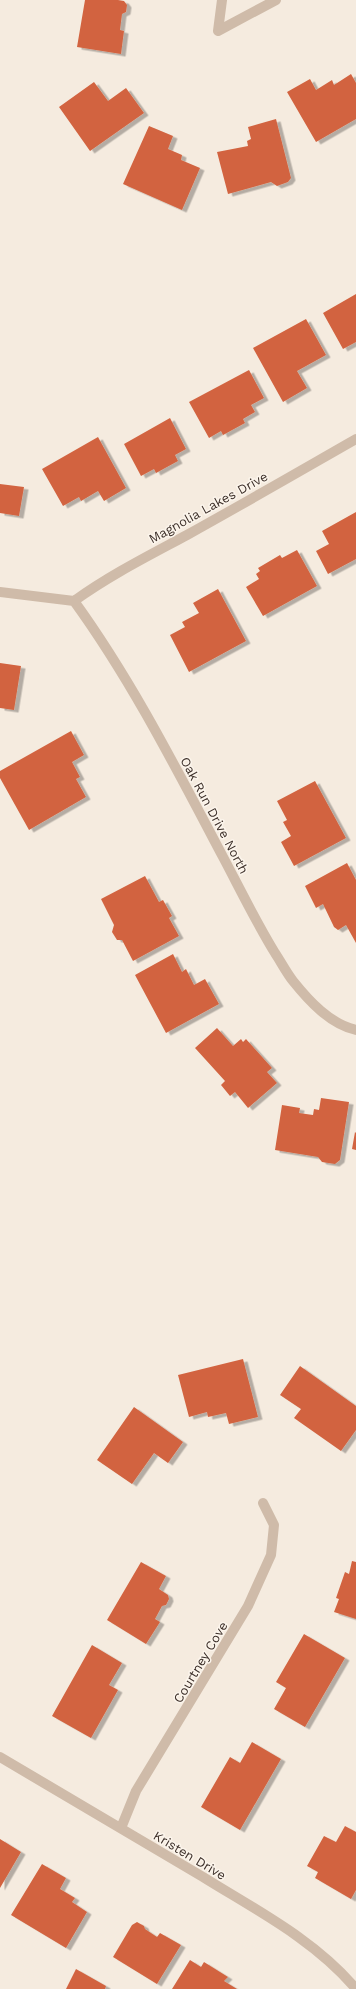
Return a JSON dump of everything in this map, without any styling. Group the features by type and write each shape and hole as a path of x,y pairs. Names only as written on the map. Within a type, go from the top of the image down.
{"street":[{"path":"222,0 218,31 276,0"},
{"name":"Magnolia Lakes Drive","path":"74,601 100,582 136,561 185,536 356,439"},
{"path":"0,592 74,601"},
{"name":"Oak Run Drive North","path":"74,601 109,650 168,754 262,930 292,980 311,1002 327,1016 352,1029"},
{"name":"Courtney Cove","path":"121,1828 136,1791 248,1606 271,1555 274,1525 263,1503"},
{"name":"Kristen Drive","path":"0,1756 271,1919 316,1950 356,1989"}],"building":[{"path":"85,0 118,0 124,1 127,5 126,12 122,14 120,30 124,31 121,54 77,47"},
{"path":"351,74 356,83 356,119 316,142 287,92 310,79 316,90 332,80 334,85"},
{"path":"94,82 108,101 126,88 144,113 90,151 59,107"},
{"path":"276,119 291,178 288,182 277,186 271,182 228,194 217,152 248,146 247,141 251,139 248,127"},
{"path":"149,126 173,136 168,149 182,155 181,160 200,168 182,210 123,184"},
{"path":"356,294 356,342 343,349 323,313"},
{"path":"306,319 326,355 297,371 307,388 283,402 253,348"},
{"path":"249,370 264,398 251,405 255,412 243,419 245,423 223,435 221,431 209,438 189,402"},
{"path":"170,418 186,449 175,455 178,461 156,473 154,469 141,476 124,444"},
{"path":"98,437 126,488 104,501 98,491 81,501 79,497 63,506 42,469"},
{"path":"0,484 24,487 19,516 0,513"},
{"path":"356,512 356,559 328,574 316,551 329,544 322,531"},
{"path":"297,550 317,586 263,616 246,587 259,579 256,574 260,571 258,568 280,555 282,558"},
{"path":"218,589 246,641 189,672 170,635 185,627 182,622 199,613 193,603"},
{"path":"0,663 21,666 14,710 0,708"},
{"path":"71,731 84,755 72,762 80,777 76,779 86,797 29,830 0,778 0,771"},
{"path":"315,781 346,838 294,866 281,842 291,836 283,822 287,820 277,801"},
{"path":"347,863 356,880 356,943 346,925 338,930 334,927 323,904 316,908 305,886"},
{"path":"145,876 159,902 163,900 172,916 169,918 179,936 133,961 122,940 117,940 112,932 114,925 101,899"},
{"path":"173,954 182,972 186,969 194,985 205,979 219,1004 166,1033 135,975"},
{"path":"217,1028 233,1046 241,1039 243,1042 246,1039 272,1068 267,1072 277,1083 248,1108 235,1092 230,1096 221,1085 225,1081 195,1048"},
{"path":"321,1098 349,1102 340,1160 335,1164 322,1162 318,1157 275,1150 282,1105 300,1108 299,1113 313,1115 314,1109 319,1110"},
{"path":"355,1132 356,1133 356,1150 352,1149"},
{"path":"243,1359 258,1417 229,1424 226,1413 208,1417 207,1412 189,1417 178,1375"},
{"path":"300,1366 356,1406 356,1430 341,1451 294,1418 301,1409 280,1395"},
{"path":"134,1407 183,1442 168,1463 154,1453 132,1484 97,1460"},
{"path":"352,1561 356,1562 356,1619 334,1612 339,1599 336,1598 345,1572 349,1574"},
{"path":"141,1562 166,1576 159,1589 168,1595 169,1599 166,1605 162,1606 155,1619 160,1622 146,1644 107,1620"},
{"path":"304,1634 345,1658 305,1727 274,1709 286,1688 276,1682"},
{"path":"92,1645 122,1663 109,1685 118,1690 91,1738 52,1716"},
{"path":"252,1742 281,1759 240,1830 201,1807 230,1757 240,1763"},
{"path":"345,1826 356,1832 356,1890 351,1899 315,1878 318,1872 307,1866 324,1836 336,1842"},
{"path":"0,1839 21,1852 0,1888"},
{"path":"42,1864 66,1878 60,1889 75,1898 72,1902 87,1912 66,1948 11,1915"},
{"path":"137,1922 157,1937 160,1933 181,1945 157,1984 113,1957 132,1925"},
{"path":"190,1960 201,1967 204,1962 228,1977 224,1981 237,1989 172,1989"},
{"path":"76,1969 106,1986 105,1989 66,1989"}]}
